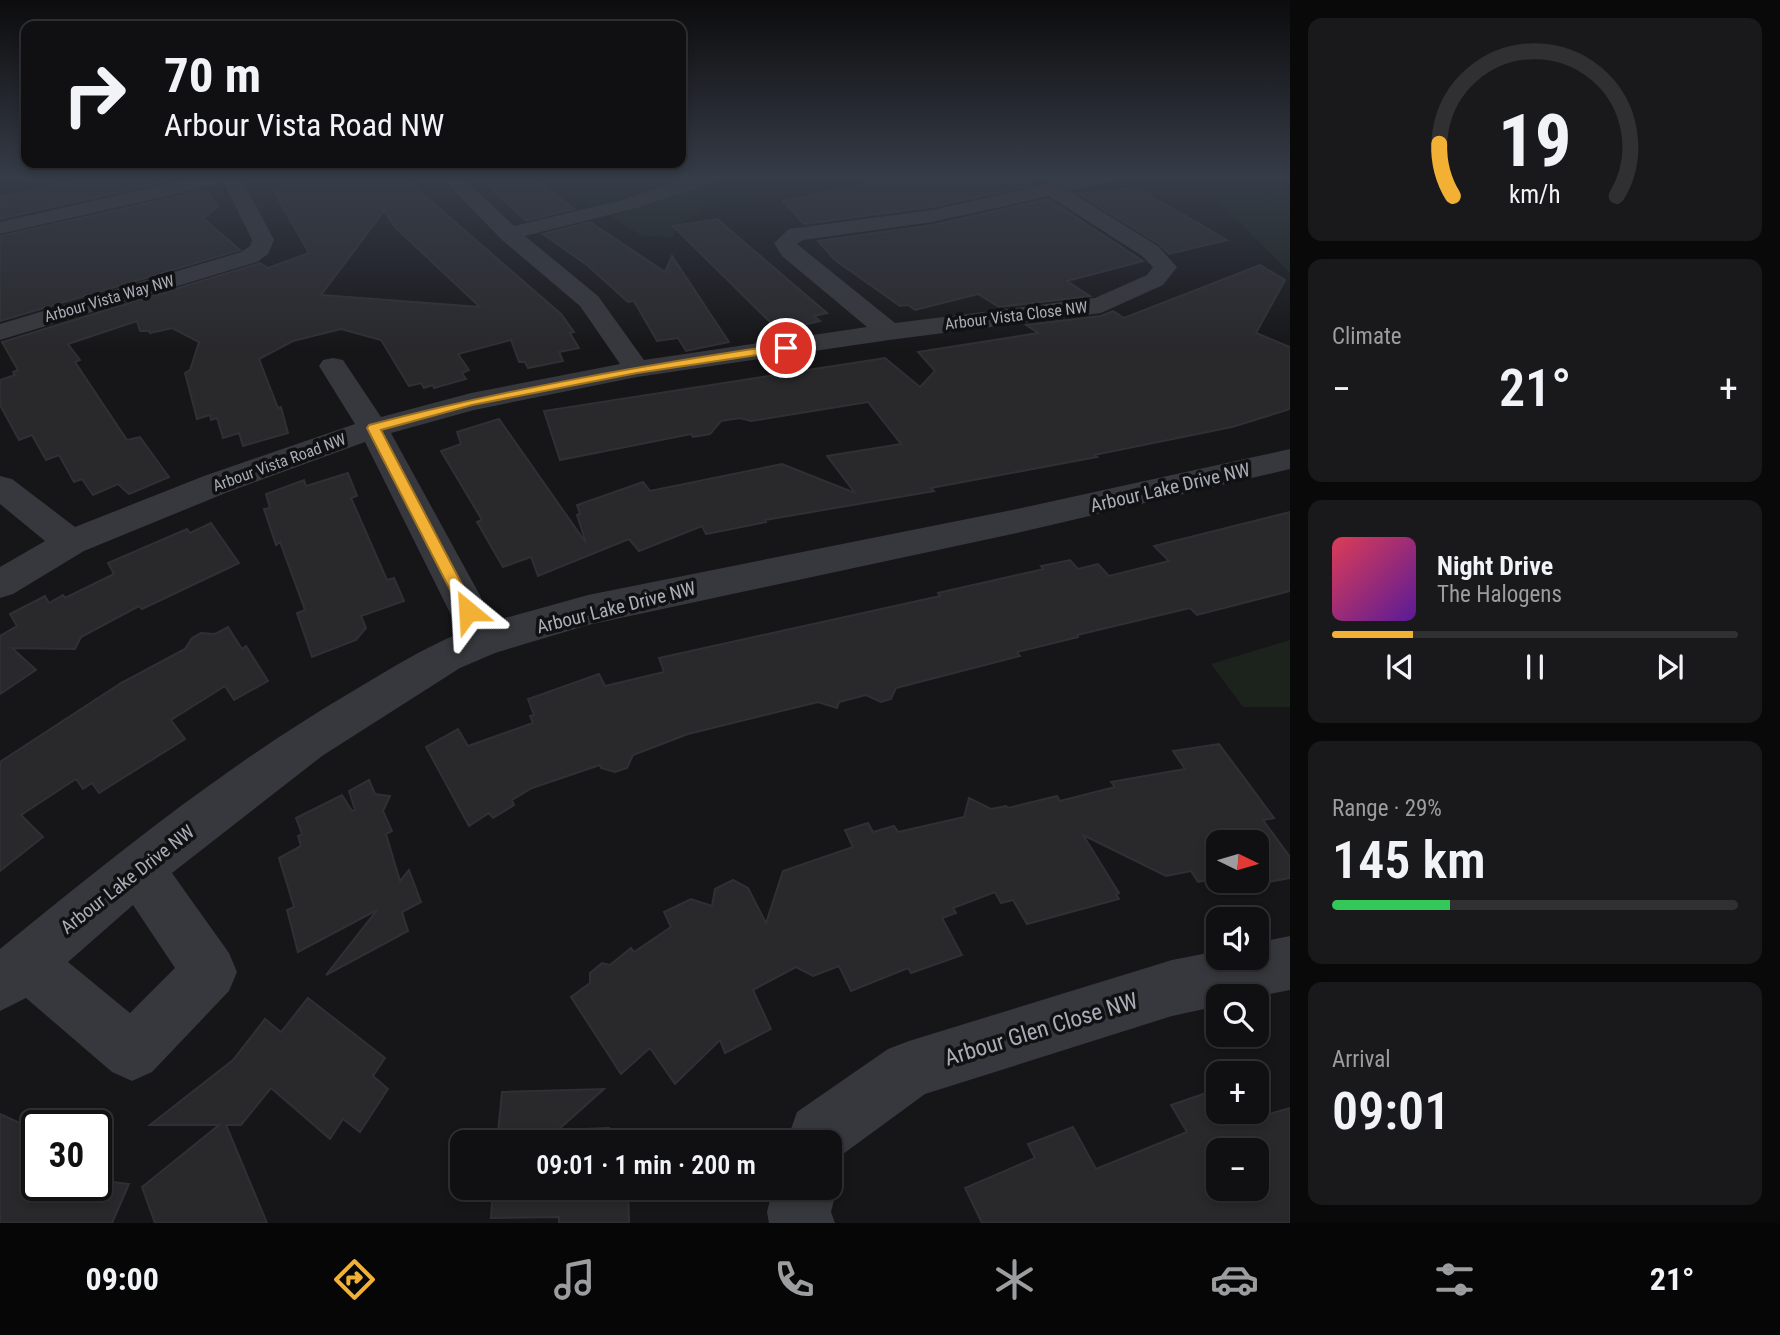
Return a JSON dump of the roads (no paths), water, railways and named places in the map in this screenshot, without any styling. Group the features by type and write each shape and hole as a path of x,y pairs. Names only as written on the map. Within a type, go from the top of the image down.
{"street":[{"name":"Arbour Vista Way NW","path":"0,332 249,257 260,248 263,240 260,234"},
{"path":"509,234 589,300 637,369"},
{"path":"797,234 789,237 785,243 790,251 889,332"},
{"name":"Arbour Vista Close NW","path":"637,369 1101,304 1154,280 1165,267 1150,251 1123,234"},
{"path":"334,366 373,428 484,640"},
{"name":"Arbour Vista Road NW","path":"0,583 71,542 216,484 373,428 471,402 637,369"},
{"name":"Arbour Lake Drive NW","path":"12,973 138,868 306,743 446,656 484,640 588,610 1017,521 1290,459"},
{"path":"0,487 71,542"},
{"path":"12,973 132,1052 210,972 138,868"},
{"name":"Arbour Glen Close NW","path":"826,1130 909,1070 1172,988 1290,963"},
{"path":"802,1200 799,1212 802,1223"}]}
